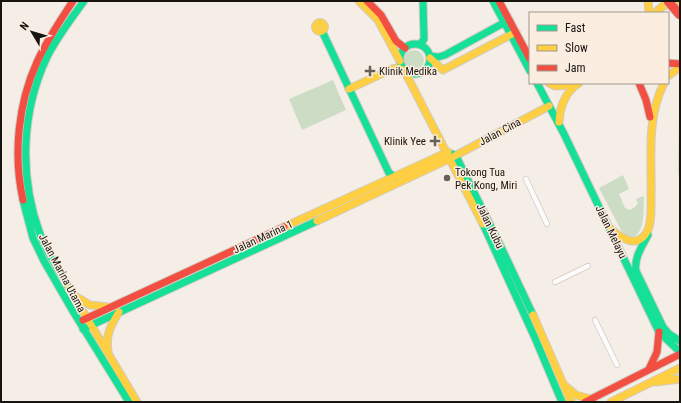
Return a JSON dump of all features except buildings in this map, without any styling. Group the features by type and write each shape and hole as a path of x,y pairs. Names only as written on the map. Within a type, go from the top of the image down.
{"main road":[{"name":"Jalan Marina Utama","path":"73,1 48,39 32,73 24,100 20,119 18,154 23,202 33,238 43,260 85,324 129,402"},
{"name":"Jalan Marina Utama","path":"84,1 47,56 39,76 31,102 26,134 25,155 27,179 35,218 46,247 72,294 85,324 108,354 137,402"},
{"path":"359,1 378,20 452,155"},
{"path":"367,1 381,15 396,41 405,48"},
{"path":"418,44 420,30 419,1"},
{"path":"402,66 402,52 405,48 418,44 424,39 423,1"},
{"path":"493,1 529,58"},
{"path":"499,1 507,22"},
{"path":"648,1 649,12"},
{"path":"668,1 680,15"},
{"path":"657,12 666,4 671,2 679,3"},
{"path":"430,57 444,55 507,22"},
{"path":"322,31 389,174 396,177"},
{"path":"418,44 426,49 430,57 443,70 513,33"},
{"path":"513,33 529,69"},
{"path":"402,66 412,74 423,73 428,67 430,57"},
{"path":"669,63 680,64"},
{"path":"349,89 392,69 402,66"},
{"path":"669,75 680,67"},
{"path":"669,79 680,72"},
{"name":"Jalan Melayu","path":"538,84 559,123 659,332 680,353"},
{"path":"551,84 555,86 576,84"},
{"path":"559,123 560,107 567,94 576,84"},
{"path":"639,84 646,100 652,122"},
{"path":"608,226 617,235 630,242 642,238 649,229 652,122 654,104 663,84"},
{"name":"Jalan Cina","path":"452,155 549,106"},
{"name":"Jalan Marina 1","path":"85,324 398,184 452,155"},
{"name":"Jalan Marina 1","path":"117,309 184,273 396,177 452,155"},
{"name":"Jalan Kubu","path":"452,155 524,295 571,402"},
{"name":"Jalan Kubu","path":"452,155 518,298 558,397 562,402"},
{"name":"Jalan Melayu","path":"649,229 648,235 639,249 634,265 663,327 680,341"},
{"path":"72,294 80,301 92,306 117,309 108,332 106,345 108,354"},
{"path":"648,371 658,352 659,332"},
{"path":"564,385 575,395 588,400 648,371 680,353"},
{"path":"611,402 680,368"},
{"path":"651,383 680,379"}],"street":[{"path":"526,179 547,224"},
{"path":"555,282 588,266"},
{"path":"595,320 617,365"}],"green space":[{"path":"414,50 421,53 424,60 421,67 414,70 407,67 404,60 407,53"},
{"path":"333,80 346,110 302,130 289,99"},
{"path":"680,108 680,181 678,172"},
{"path":"623,175 629,189 619,194 625,208 630,210 638,203 636,199 643,196 644,197 642,224 638,234 634,237 626,236 622,232 599,188"}],"traffic: fast":[{"path":"69,288 46,248 33,212 26,167 26,145 28,122 38,78 55,42 84,1"},
{"path":"420,45 424,39 423,1"},
{"path":"493,1 529,69"},
{"path":"430,56 438,57 445,55 509,20"},
{"path":"322,31 389,173 395,177"},
{"path":"415,44 426,48 430,59 426,70 415,74 404,70 400,59 404,48 415,44"},
{"path":"538,84 564,134 659,332 680,352"},
{"path":"452,154 456,156 533,315"},
{"path":"23,200 33,238 44,261 129,402"},
{"path":"83,329 317,221"},
{"path":"483,224 535,338 562,402"},
{"path":"648,235 637,257 636,271 663,327 669,334 680,341"}],"traffic: slow":[{"path":"359,1 378,20 400,61"},
{"path":"648,1 649,12"},
{"path":"656,12 663,6 674,3"},
{"path":"318,23 322,23 324,27 322,31 318,31 316,29 316,25 318,23"},
{"path":"430,58 443,70 516,32"},
{"path":"669,75 680,67"},
{"path":"349,89 392,69 397,68 404,70 483,224"},
{"path":"551,84 555,86 574,85"},
{"path":"559,122 564,100 570,91 578,84"},
{"path":"611,229 631,241 640,239 648,230 651,214 652,125 658,97 664,84"},
{"path":"317,221 451,158 549,106"},
{"path":"284,227 448,152"},
{"path":"69,288 137,402"},
{"path":"75,296 90,305 108,307"},
{"path":"108,351 107,340 109,331 119,312"},
{"path":"533,315 571,402"},
{"path":"611,402 680,368"},
{"path":"656,382 680,379"},
{"path":"564,385 576,395 591,399"}],"traffic: jam":[{"path":"23,200 18,165 18,148 19,130 25,95 41,54 73,1"},
{"path":"367,1 381,15 396,41 405,48"},
{"path":"499,1 529,57"},
{"path":"668,1 680,15"},
{"path":"669,63 680,64"},
{"path":"639,84 646,100 650,117"},
{"path":"83,320 284,227"},
{"path":"649,369 657,352 659,332"},
{"path":"585,402 680,354"}],"place":[{"name":"Klinik Medika","path":"370,71"},
{"name":"Klinik Yee","path":"435,141"},
{"name":"Tokong Tua Pek Kong, Miri","path":"447,178"}]}
